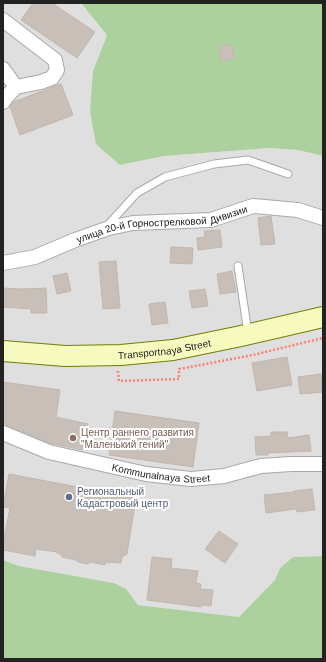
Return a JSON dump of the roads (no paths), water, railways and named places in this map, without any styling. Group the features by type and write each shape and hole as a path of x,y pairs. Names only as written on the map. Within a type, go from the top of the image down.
{"main road":[{"name":"Transportnaya Street","path":"3,352 65,356 121,355 173,350 323,317"}],"street":[{"path":"3,20 55,60 57,70 52,78 41,82 16,87 3,102"},
{"path":"3,69 16,87"},
{"name":"улица 20-й Горнострелковой Дивизии","path":"3,263 35,258 75,240 104,230 133,223 211,220 253,206 298,210 323,218"},
{"name":"Kommunalnaya Street","path":"3,433 49,452 146,474 191,479 224,476 261,466 323,464"}],"lane":[{"path":"104,230 137,193 165,178 214,164 248,160 288,174"},
{"path":"238,266 248,334"}],"place":[{"name":"Центр раннего развития \"Маленький гений\"","path":"73,438"},
{"name":"Региональный Кадастровый центр","path":"69,497"}]}
